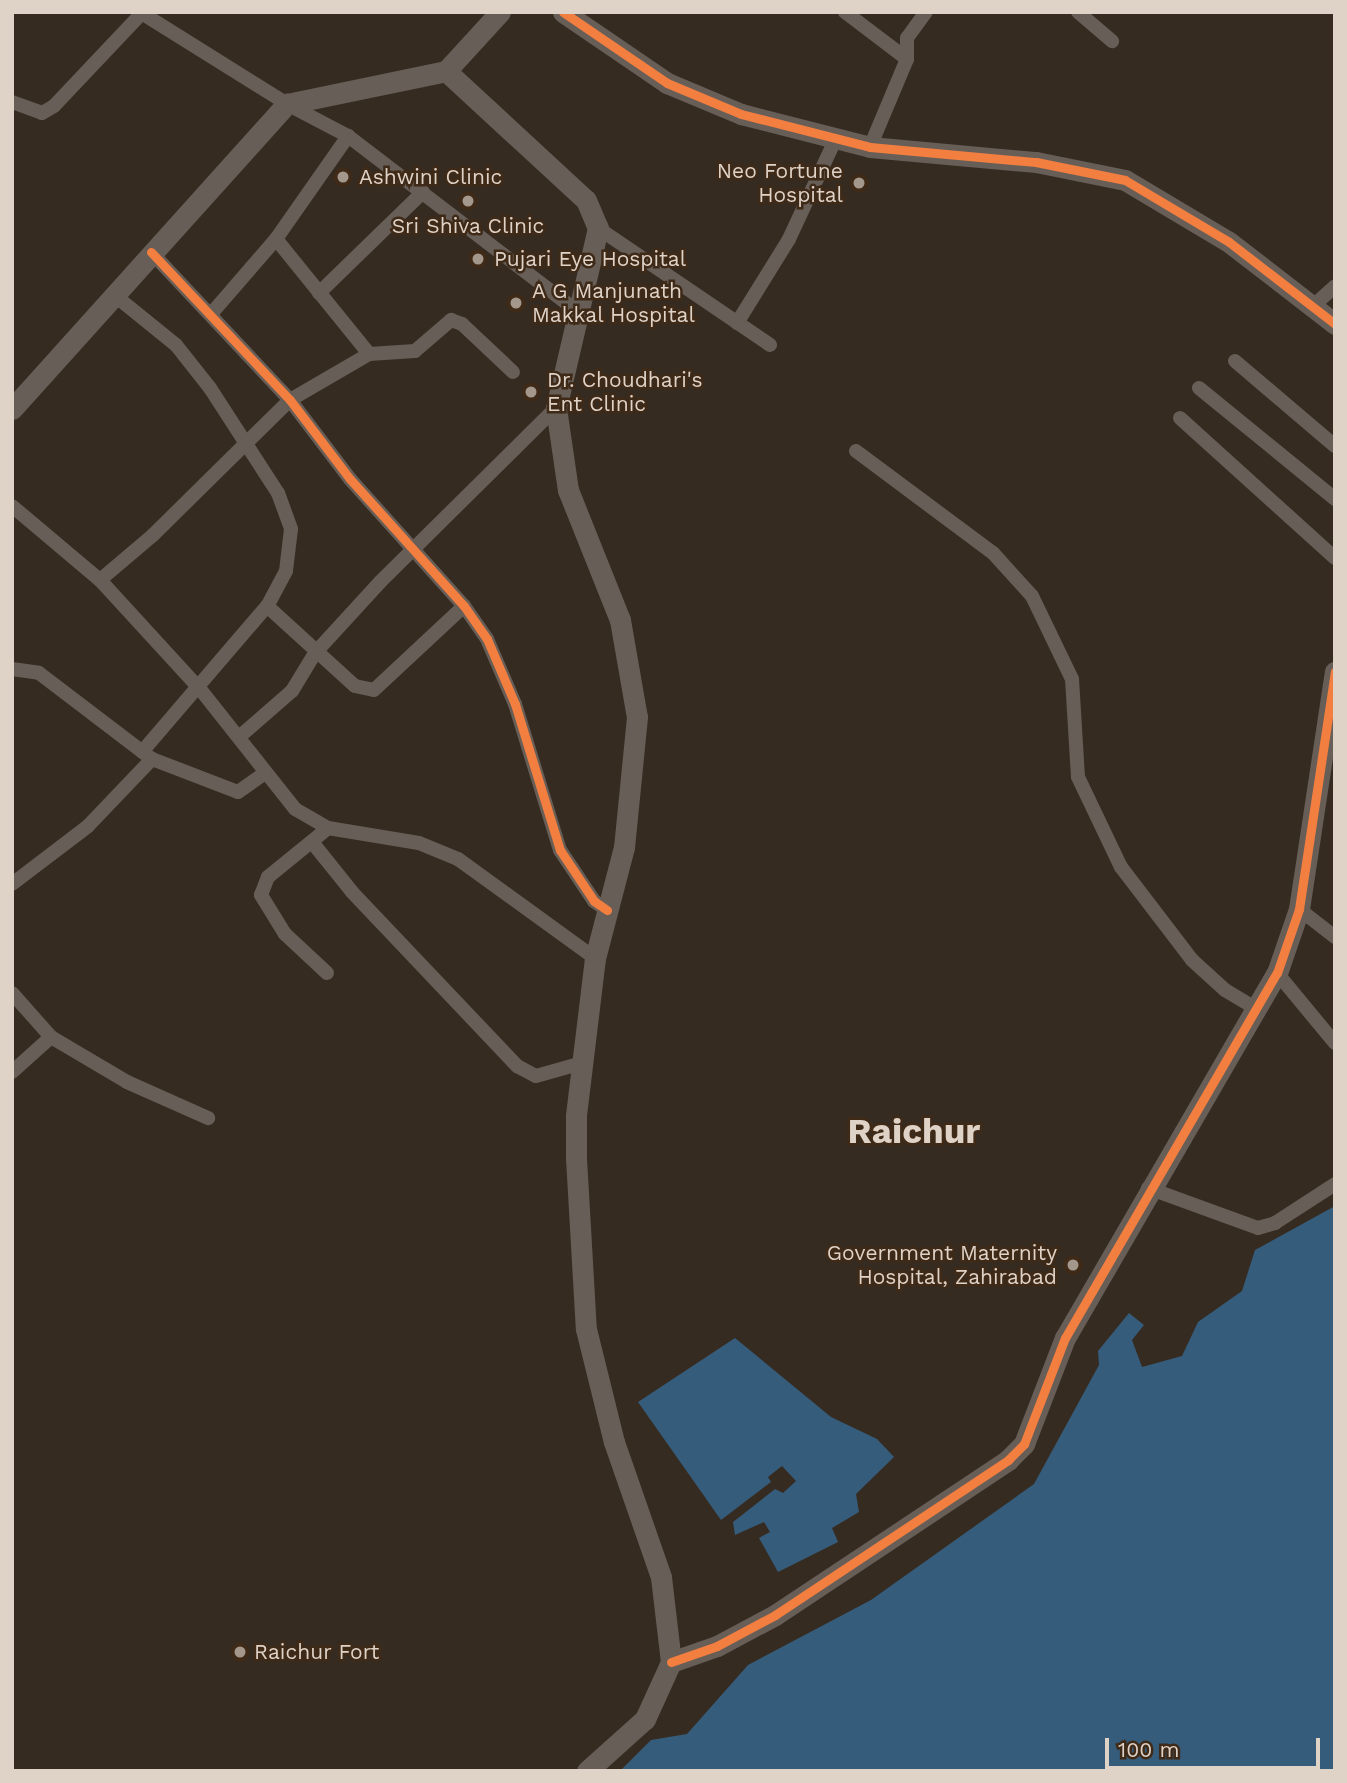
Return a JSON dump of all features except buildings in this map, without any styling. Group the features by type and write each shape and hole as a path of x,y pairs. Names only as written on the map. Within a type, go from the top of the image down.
{"main road":[{"path":"12,409 287,104 446,71 499,12"},
{"path":"563,12 667,83 741,114 870,147 1035,162 1125,180 1229,242 1335,324"},
{"path":"446,71 586,201 598,228 556,408 568,490 620,620 637,717 624,847 595,958 576,1137 586,1329 614,1442 662,1577 671,1662 645,1719 587,1771"},
{"path":"671,1662 717,1646 775,1615 1008,1460 1035,1423 1065,1338 1148,1188 1277,973 1299,909 1335,672"}],"street":[{"path":"845,12 906,59"},
{"path":"870,147 906,59 907,38 926,12"},
{"path":"1078,12 1112,41"},
{"path":"12,102 42,113 54,106 141,13 287,104 348,136 577,311"},
{"path":"211,314 276,239 348,136"},
{"path":"737,323 789,239 836,138"},
{"path":"319,293 423,192"},
{"path":"598,228 770,345"},
{"path":"276,239 369,354"},
{"path":"151,252 290,400 413,550 464,606 487,639 516,704 560,850 588,893 607,910"},
{"path":"1312,307 1335,286"},
{"path":"12,884 88,826 200,689 231,643 267,606 286,571 291,529 278,493 245,439 176,345 113,294"},
{"path":"100,580 172,516 245,439 290,400 369,354 415,351 451,320 462,324 513,372"},
{"path":"1235,361 1335,446"},
{"path":"1199,388 1335,499"},
{"path":"239,737 292,691 315,653 413,550 556,408"},
{"path":"1180,418 1335,558"},
{"path":"856,451 993,554 1026,588 1072,679 1078,777 1121,867 1192,960 1225,990 1257,1009"},
{"path":"12,506 100,580 200,689 295,809 328,828 419,843 458,859 595,958"},
{"path":"267,606 315,653 355,686 374,690 464,606"},
{"path":"12,669 39,673 147,755 238,792 265,773"},
{"path":"327,974 285,934 261,895 268,877 328,828"},
{"path":"312,842 352,892 517,1066 536,1076 582,1063"},
{"path":"1299,909 1335,937"},
{"path":"1277,973 1335,1043"},
{"path":"12,992 51,1037 127,1082 208,1118"},
{"path":"12,1072 51,1037"},
{"path":"1148,1188 1258,1228 1275,1223 1335,1184"}],"water":[{"path":"1335,1206 1335,1771 620,1771 651,1740 687,1734 748,1665 871,1600 1034,1484 1099,1365 1098,1351 1129,1313 1144,1325 1132,1340 1142,1367 1182,1356 1198,1322 1242,1291 1255,1250"},
{"path":"735,1338 831,1417 877,1439 894,1457 856,1494 859,1512 832,1528 838,1542 778,1572 759,1538 770,1532 764,1522 735,1535 733,1522 775,1489 783,1493 796,1481 782,1466 768,1477 771,1482 721,1520 638,1402"}],"cycle path":[{"path":"563,12 667,83 741,114 870,147 1036,162 1125,180 1229,242 1335,324"},
{"path":"151,252 290,400 350,479 464,606 487,639 515,704 560,850 594,901 607,910"},
{"path":"671,1662 717,1646 775,1615 1008,1460 1024,1444 1065,1338 1277,973 1299,909 1335,672"}],"place":[{"name":"Ashwini Clinic","path":"343,177"},
{"name":"Neo Fortune Hospital","path":"859,183"},
{"name":"Sri Shiva Clinic","path":"468,201"},
{"name":"Pujari Eye Hospital","path":"478,259"},
{"name":"A G Manjunath Makkal Hospital","path":"516,303"},
{"name":"Dr. Choudhari's Ent Clinic","path":"531,392"},
{"name":"Government Maternity Hospital, Zahirabad","path":"1073,1265"},
{"name":"Raichur Fort","path":"240,1652"}],"district":[{"name":"Raichur","path":"914,1131"}]}
